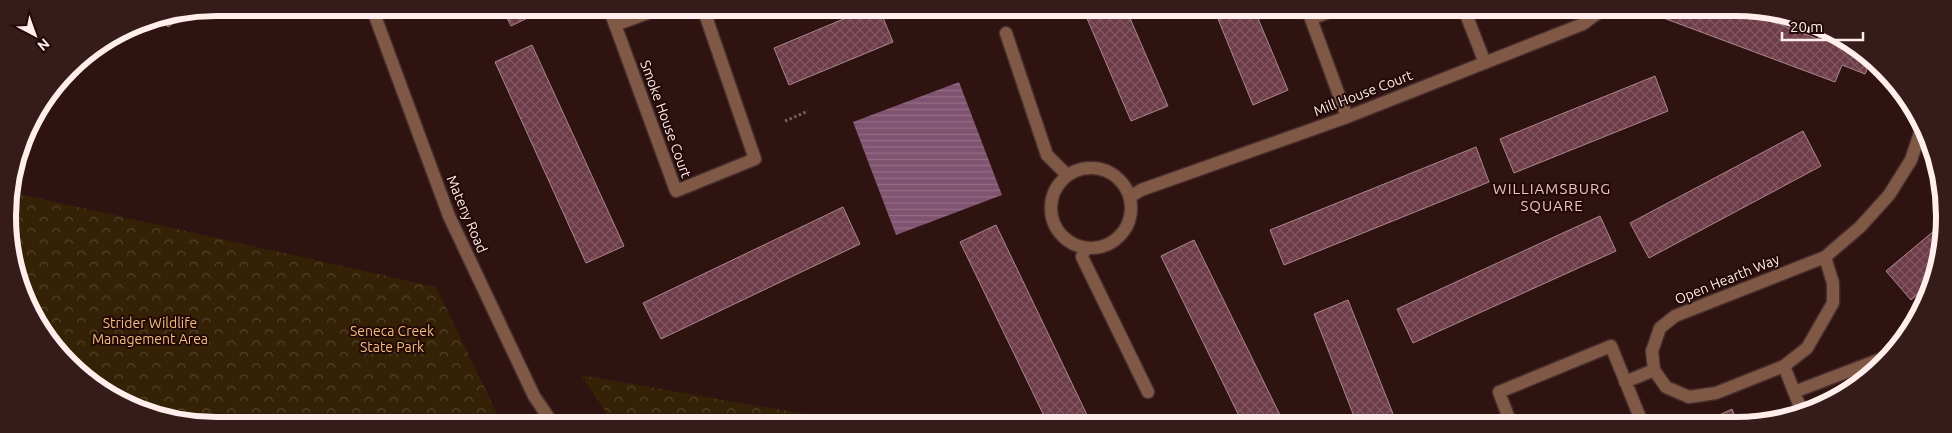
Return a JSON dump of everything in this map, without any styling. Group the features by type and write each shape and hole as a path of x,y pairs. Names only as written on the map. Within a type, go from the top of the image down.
{"street":[{"name":"Mateny Road","path":"375,16 449,216 534,396 548,417"},
{"name":"Smoke House Court","path":"611,16 676,191 755,159 706,16"},
{"path":"615,25 639,16"},
{"path":"1318,16 1311,19 1347,117"},
{"path":"1467,16 1485,63"},
{"name":"Mill House Court","path":"1130,197 1141,190 1347,117 1583,24 1594,16"},
{"path":"1006,33 1047,155 1067,175"},
{"name":"Open Hearth Way","path":"1654,370 1652,351 1660,328 1674,316 1825,257 1860,227 1889,195 1911,160 1919,136"},
{"path":"1081,168 1097,168 1112,173 1124,183 1130,197 1131,213 1126,228 1116,240 1101,247 1085,248 1070,243 1058,232 1052,218 1051,202 1056,187 1067,175 1081,168"},
{"path":"1085,248 1082,257 1148,392"},
{"path":"1625,382 1654,370 1666,387 1689,397 1716,393 1784,366 1807,348 1833,303 1833,283 1825,257"},
{"path":"1509,417 1500,392 1611,346 1640,417"},
{"path":"1794,392 1873,362"},
{"path":"1784,366 1800,406"}],"path":[{"path":"785,121 808,111"}],"green space":[{"path":"18,194 436,287 499,417 216,417 177,413 140,402 105,383 84,367 66,349 50,328 31,293 20,256 16,216"},
{"path":"581,375 799,413 840,417 609,417"}],"shaded area":[{"path":"959,82 1002,195 896,235 853,122"}],"building":[{"path":"506,16 532,16 511,26"},
{"path":"851,16 882,16 893,42 789,85 774,48"},
{"path":"1086,16 1129,16 1168,106 1131,121"},
{"path":"1217,16 1257,16 1288,90 1253,105"},
{"path":"1658,16 1762,18 1818,39 1820,35 1847,50 1868,66 1865,74 1842,65 1835,82"},
{"path":"178,20 168,27 165,23"},
{"path":"532,45 624,246 586,263 495,62"},
{"path":"1655,76 1668,111 1514,173 1500,139"},
{"path":"1803,131 1821,166 1649,258 1630,223"},
{"path":"1476,147 1489,182 1284,265 1270,230"},
{"path":"843,207 860,244 661,339 643,303"},
{"path":"1600,216 1616,251 1413,343 1397,309"},
{"path":"996,225 1088,417 1045,417 960,242"},
{"path":"1935,230 1932,256 1922,291 1911,300 1886,271"},
{"path":"1194,240 1280,415 1276,417 1240,417 1161,256"},
{"path":"1348,300 1394,417 1354,417 1314,314"},
{"path":"1732,409 1735,417 1735,417 1715,417"}],"district":[{"name":"WILLIAMSBURG SQUARE","path":"1552,196"}],"park label":[{"name":"Strider Wildlife Management Area","path":"150,332"},
{"name":"Seneca Creek State Park","path":"392,340"}]}
